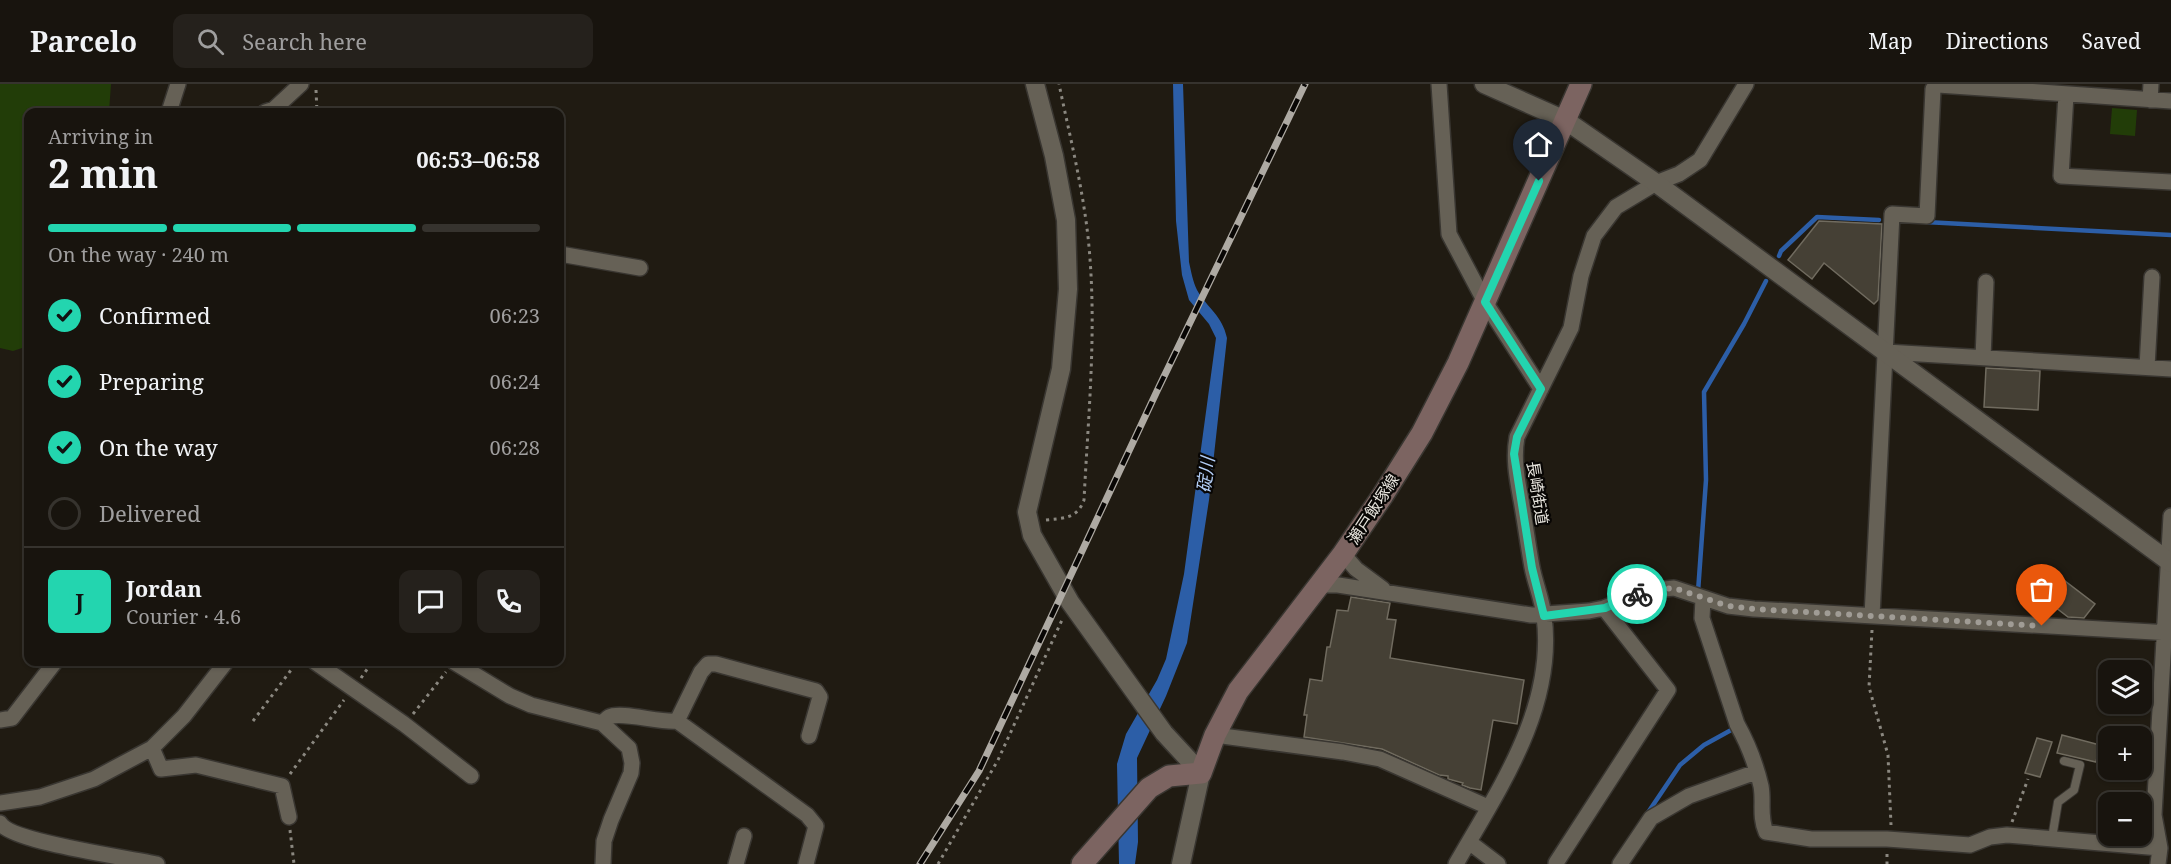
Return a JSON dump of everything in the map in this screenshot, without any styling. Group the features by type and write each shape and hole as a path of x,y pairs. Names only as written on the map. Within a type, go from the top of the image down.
{"main road":[{"name":"瀬戸飯塚線","path":"1201,774 1215,735 1238,691 1343,554 1422,433 1458,363 1581,84"},
{"path":"1082,864 1149,788 1168,776 1201,774"}],"street":[{"path":"170,108 178,84"},
{"path":"275,108 301,84"},
{"path":"1035,84 1054,156 1066,220 1068,290 1061,369 1027,512 1032,535 1070,602 1164,733 1201,774 1181,864"},
{"path":"1439,84 1449,234 1485,302 1541,389"},
{"path":"1484,84 1565,120 1656,183 2169,562"},
{"name":"長崎街道","path":"1456,864 1521,746 1537,707 1543,677 1544,616 1532,568 1514,454 1517,437 1571,328 1581,276 1594,236 1616,207 1656,183 1679,174 1700,160 1746,84"},
{"path":"1872,616 1892,214 1927,216 1933,88 1938,84 2059,91 2151,92 2171,101"},
{"path":"2059,91 2061,176 2171,182"},
{"path":"564,255 640,268"},
{"path":"2147,367 2152,277"},
{"path":"1983,358 1986,282"},
{"path":"1886,352 2171,369"},
{"path":"1703,599 1702,618 1708,638 1761,787 1762,821 1766,832 1811,839 1892,840 1970,845 1990,837 2007,835 2052,838 2162,856 2154,815 2167,633 2171,516"},
{"path":"1343,554 1372,583 1388,592"},
{"path":"1316,589 1325,585 1338,585 1544,616 1605,608 1646,591 1674,588 1728,606 1754,609 2167,633"},
{"path":"1556,863 1668,690 1605,608"},
{"path":"677,721 701,672 708,664 716,664 816,691 820,697 809,736"},
{"path":"0,720 12,718 52,666"},
{"path":"0,803 40,798 94,779 152,748 184,716 223,666"},
{"path":"321,666 405,724 471,776"},
{"path":"461,666 510,696 531,705 602,723 629,748 631,773 610,820 604,841 603,864"},
{"path":"602,723 610,716 621,715 667,722 677,721 807,815 816,826 806,864"},
{"path":"1215,735 1380,759 1488,807"},
{"path":"152,748 161,769 196,765 282,786 289,817"},
{"path":"1620,864 1651,818 1689,796 1756,772"},
{"path":"0,823 3,828 14,833 41,841 157,864"},
{"path":"736,864 744,836"},
{"path":"1469,842 1498,864"}],"lane":[{"path":"2052,838 2058,802 2074,790 2080,765 2064,760"}],"path":[{"path":"315,84 316,108"},
{"path":"938,864 998,759 1070,602"},
{"path":"1872,616 1869,687 1888,755 1892,840"},
{"path":"253,721 294,666"},
{"path":"282,786 369,666"},
{"path":"405,724 451,666"},
{"path":"2007,835 2028,779"},
{"path":"289,817 294,864"}],"green space":[{"path":"0,84 111,84 109,108 24,108 24,347 13,351 0,348"},
{"path":"2112,108 2137,110 2135,136 2110,134"}],"water":[{"name":"碇川","path":"1173,84 1183,84 1189,262 1197,290 1222,323 1227,338 1209,500 1187,643 1166,696 1137,758 1138,842 1135,864 1119,864 1117,764 1126,734 1157,680 1166,659 1184,574 1216,338 1209,324 1189,300 1182,275 1176,221"}],"building":[{"path":"1819,221 1882,224 1878,300 1874,304 1824,263 1812,279 1788,260"},
{"path":"1986,368 2040,371 2038,410 1984,407"},
{"path":"2049,572 2095,604 2084,618 2068,617 2042,597 2044,595 2036,589"},
{"path":"1351,597 1390,603 1387,619 1396,620 1390,658 1524,680 1517,724 1493,720 1481,790 1462,785 1463,783 1448,779 1448,776 1439,775 1382,749 1304,737 1307,715 1304,715 1310,679 1322,681 1327,647 1330,647 1337,610 1348,611"},
{"path":"2062,735 2098,744 2096,762 2057,753"},
{"path":"2037,738 2052,742 2040,777 2025,773"}],"waterway":[{"path":"1779,256 1781,251 1817,217 1879,220"},
{"path":"1925,222 2171,235"},
{"path":"1698,592 1706,480 1704,392 1766,281"},
{"path":"1647,814 1680,765 1704,745 1733,729 1732,726"}],"railway":[{"path":"920,864 979,771 1157,391 1305,84"}],"way so far":[{"path":"1637,594 1674,588 1728,606 1754,609 2042,626"}],"route":[{"path":"1539,181 1485,302 1541,389 1517,437 1514,454 1532,568 1544,616 1605,608 1637,594"}]}
